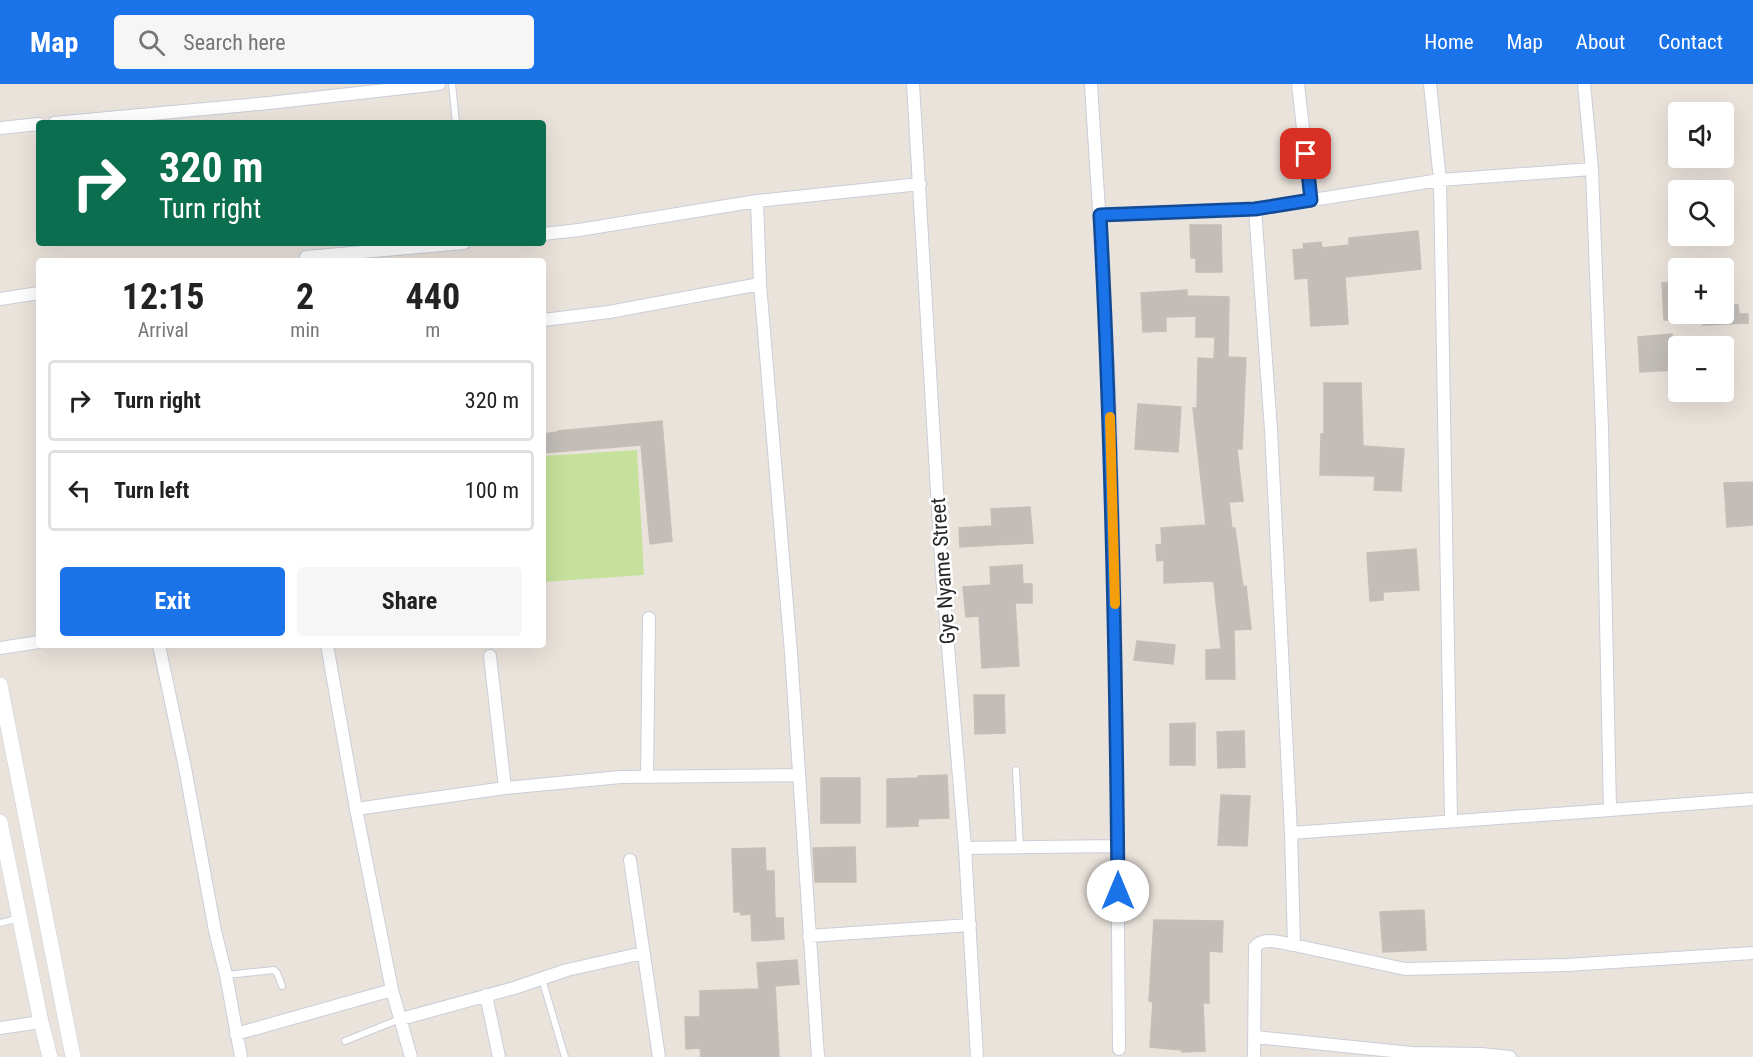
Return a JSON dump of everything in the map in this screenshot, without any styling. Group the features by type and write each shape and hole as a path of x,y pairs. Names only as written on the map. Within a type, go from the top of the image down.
{"street":[{"path":"86,120 269,103 432,84"},
{"name":"Gye Nyame Street","path":"913,84 942,575 965,848 977,1057"},
{"path":"1091,84 1109,386 1118,846 1119,1049"},
{"path":"1298,84 1311,200"},
{"path":"1430,84 1440,180 1451,820"},
{"path":"1584,84 1592,169 1602,429 1611,810"},
{"path":"0,128 36,124"},
{"path":"1100,215 1255,209 1440,180 1592,169"},
{"path":"546,234 757,201 920,184"},
{"path":"757,201 760,284 791,653 818,1057"},
{"path":"1255,209 1271,430 1291,833 1294,945"},
{"path":"306,257 430,246"},
{"path":"546,320 609,312 760,284"},
{"path":"0,299 36,293"},
{"path":"647,777 649,618"},
{"path":"0,648 36,642"},
{"path":"160,648 241,1057"},
{"path":"328,648 356,809 392,990 411,1057"},
{"path":"490,656 505,788"},
{"path":"0,685 72,1057"},
{"path":"356,809 505,788 621,777 798,775"},
{"path":"1291,833 1753,800"},
{"path":"0,822 50,1057"},
{"path":"965,848 1118,846"},
{"path":"630,861 659,1057"},
{"path":"810,936 970,925"},
{"path":"1254,1057 1255,947 1258,942 1294,945 1382,965 1413,969 1567,965 1753,953"},
{"path":"400,1019 567,970 643,953"},
{"path":"236,1034 392,990"},
{"path":"486,995 500,1057"},
{"path":"0,1028 41,1022"},
{"path":"1255,1037 1411,1055 1481,1054 1510,1057"}],"lane":[{"path":"452,84 456,120"},
{"path":"1016,770 1020,847"},
{"path":"0,923 20,918"},
{"path":"226,975 274,970 282,986"},
{"path":"542,979 565,1057"},
{"path":"345,1041 400,1019"}],"green space":[{"path":"637,450 644,575 546,582 546,456"}],"building":[{"path":"1190,225 1221,225 1222,272 1196,272 1196,258 1191,258"},
{"path":"1418,231 1421,269 1345,277 1348,324 1311,326 1308,278 1295,279 1293,250 1304,249 1303,244 1321,242 1322,248 1349,245 1349,238"},
{"path":"1662,283 1668,283 1668,320 1664,320"},
{"path":"1187,290 1187,296 1229,297 1228,357 1246,358 1242,449 1237,449 1243,501 1229,502 1243,587 1246,586 1251,629 1234,630 1235,679 1206,679 1206,650 1221,649 1214,583 1212,581 1164,583 1164,560 1157,561 1156,545 1162,544 1161,528 1206,525 1193,408 1197,408 1198,358 1214,359 1215,337 1196,337 1196,316 1166,317 1166,331 1143,332 1141,293"},
{"path":"1734,305 1738,305 1739,314 1748,314 1748,323 1734,324"},
{"path":"1672,334 1672,336 1668,336 1668,370 1640,372 1638,337"},
{"path":"1324,383 1361,383 1363,446 1404,449 1401,491 1374,490 1375,476 1320,475 1321,434 1324,434"},
{"path":"1138,404 1181,407 1178,452 1135,449"},
{"path":"662,421 672,541 650,544 641,445 546,453 546,434"},
{"path":"1753,482 1753,525 1727,527 1724,483"},
{"path":"1030,507 1033,543 960,547 959,528 992,526 991,509"},
{"path":"1416,549 1419,590 1383,592 1383,600 1370,601 1367,553"},
{"path":"1022,565 1023,584 1032,584 1032,603 1015,603 1019,666 982,668 979,616 966,617 963,587 991,585 990,567"},
{"path":"1137,641 1175,645 1173,664 1134,660"},
{"path":"974,695 1004,695 1005,733 975,734"},
{"path":"1195,723 1195,765 1170,765 1170,724"},
{"path":"1244,731 1245,767 1218,768 1217,732"},
{"path":"947,775 949,818 918,819 918,826 887,827 887,779"},
{"path":"821,778 860,778 860,823 821,823"},
{"path":"1221,795 1250,796 1247,846 1218,845"},
{"path":"855,847 856,882 815,882 813,848"},
{"path":"765,848 766,871 774,871 775,918 783,918 784,939 752,941 751,914 741,915 741,912 734,912 732,849"},
{"path":"1424,910 1426,950 1383,952 1380,912"},
{"path":"1154,920 1223,921 1222,952 1209,951 1209,1003 1203,1003 1205,1051 1182,1052 1182,1050 1150,1047 1153,1002 1149,1001"},
{"path":"797,960 799,984 775,986 779,1057 701,1057 700,1048 686,1049 685,1017 700,1017 700,991 759,989 757,963"}],"slow traffic":[{"path":"1110,417 1115,604"}],"route":[{"path":"1118,891 1113,524 1109,386 1100,215 1255,209 1311,200 1306,154"}]}
